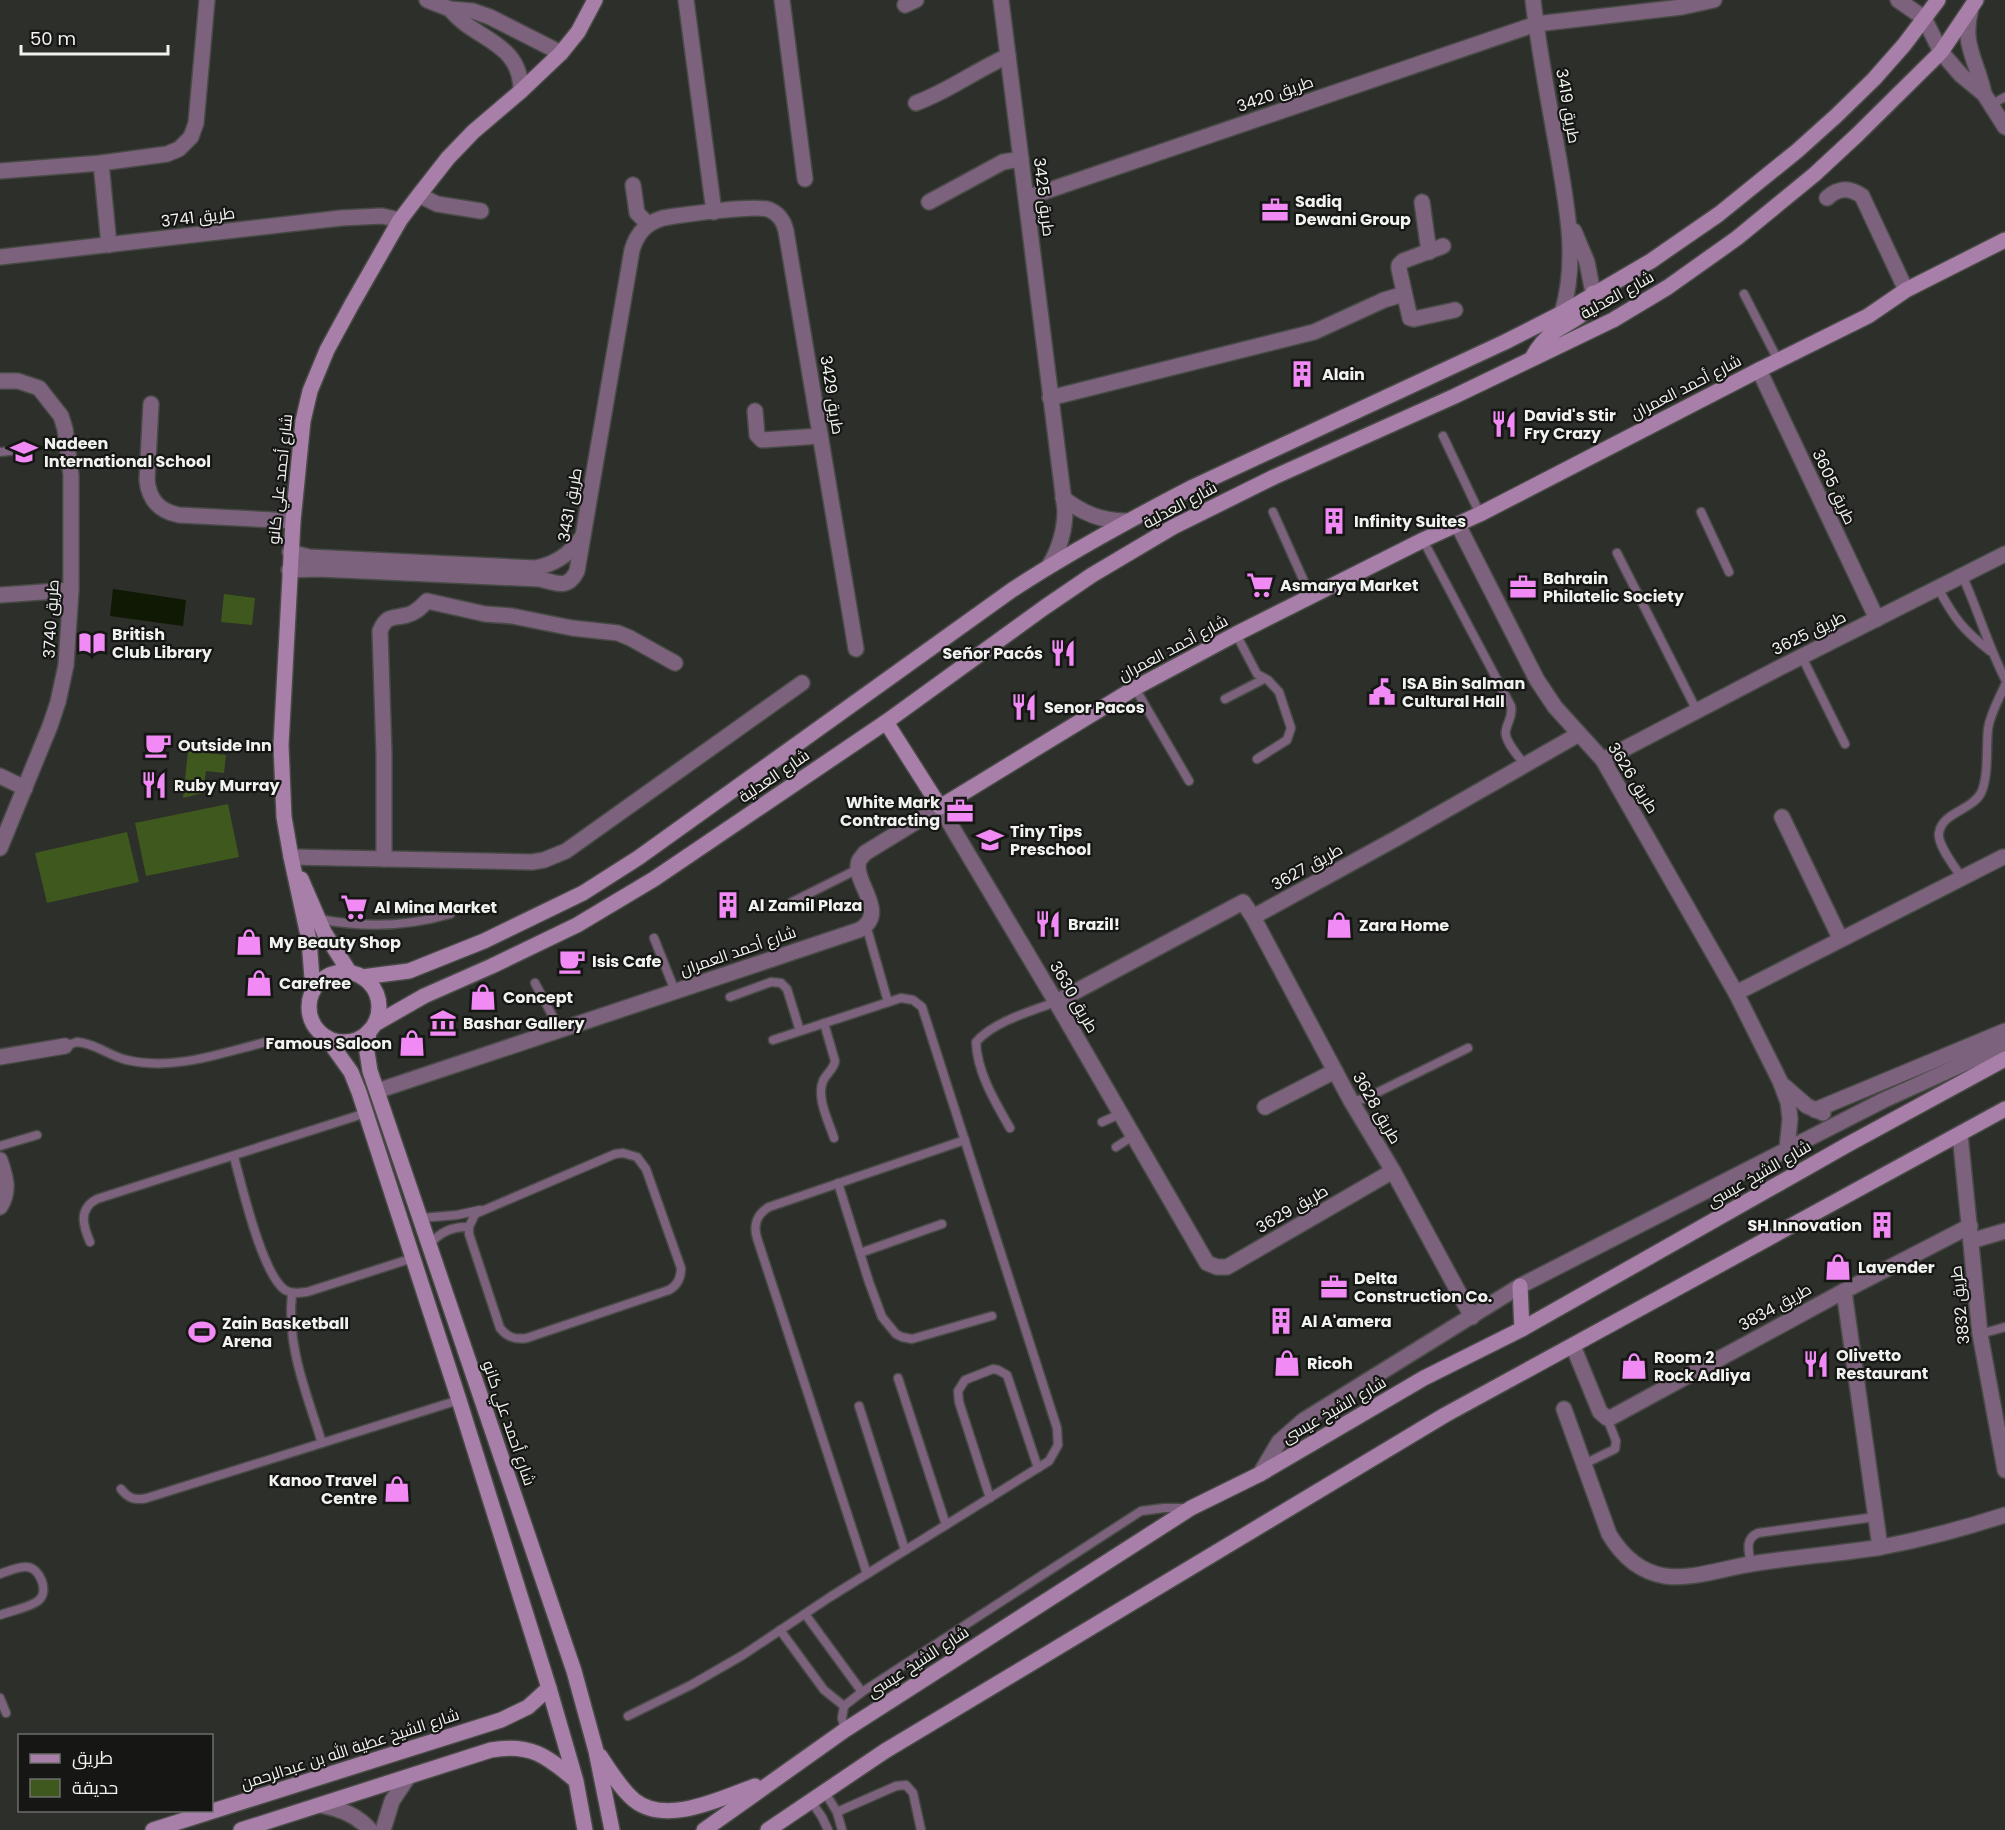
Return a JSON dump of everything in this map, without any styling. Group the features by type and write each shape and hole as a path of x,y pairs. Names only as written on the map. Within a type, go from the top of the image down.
{"main road":[{"name":"شارع أحمد علي كانو","path":"313,991 309,940 284,817 281,745 292,521 303,421 310,391 327,350 400,220 448,158 473,132 561,53 578,32 596,0"},
{"name":"شارع العدلية","path":"356,975 409,971 429,964 484,941 583,893 638,858 1012,590 1049,566 1126,521 1193,487 1505,342 1562,313 1651,261 1687,238 1797,151 1874,80 1938,0"},
{"name":"شارع العدلية","path":"372,1027 424,996 577,925 654,879 886,722 1092,575 1173,527 1274,477 1455,396 1629,311 1737,238 1815,174 1941,52 1974,4"},
{"name":"شارع أحمد العمران","path":"940,807 1135,688 1236,634 1423,540 1480,514 1868,316 1906,290 2005,240"},
{"path":"1532,358 1538,346 1545,339 1586,311 1594,299 1593,293"},
{"name":"طريق 3630","path":"886,722 940,807"},
{"name":"شارع أحمد علي كانو","path":"292,860 324,932 356,975"},
{"path":"326,1037 335,1041 354,1041 372,1027 378,1014 379,1003 376,993 356,975 340,972 320,982 313,991 310,1011 318,1030 326,1037 351,1071 366,1113 549,1688 576,1781 585,1830"},
{"name":"شارع أحمد علي كانو","path":"372,1027 367,1052 370,1071 574,1671 596,1751 612,1830"},
{"name":"شارع الشيخ عيسى","path":"704,1830 845,1730 1191,1508 1260,1474 1424,1378 1522,1329 1847,1144 2005,1059"},
{"path":"768,1830 885,1751 1445,1415 2005,1109"},
{"path":"1520,1286 1522,1329"},
{"path":"508,1554 532,1546"},
{"name":"شارع الشيخ عطية الله بن عبدالرحمن","path":"213,1811 501,1720 528,1707 549,1688"},
{"path":"241,1830 505,1747 532,1750 544,1755 576,1781"},
{"path":"596,1751 625,1791 636,1801 650,1808 684,1809 705,1804 777,1778"},
{"path":"576,1830 581,1805"},
{"name":"شارع الشيخ عطية الله بن عبدالرحمن","path":"153,1830 210,1812"}],"street":[{"path":"0,171 101,163 167,154 179,149 191,137 196,123 207,0"},
{"path":"427,0 473,10 561,53"},
{"path":"633,185 637,213 648,224 663,218 714,212 686,0"},
{"path":"782,0 805,179"},
{"name":"طريق 3419","path":"1533,0 1568,218 1572,265 1562,313"},
{"name":"طريق 3420","path":"1026,198 1536,24 1682,8 1714,0"},
{"path":"1898,0 1924,18 1941,52 1961,75 1994,99"},
{"name":"طريق 3425","path":"1004,1 1008,56 1065,522 1063,534 1049,566"},
{"path":"452,4 464,24 500,46 512,57 520,73 521,91"},
{"path":"1974,4 1967,24 1967,39 2005,127"},
{"path":"916,103 935,96 989,64 1008,56"},
{"path":"929,202 1003,162 1021,159"},
{"path":"101,163 109,245"},
{"path":"1827,198 1840,190 1853,191 1862,196 1906,290"},
{"path":"419,195 437,204 481,212"},
{"path":"1422,202 1436,249 1399,264 1409,316 1414,319 1455,310"},
{"name":"طريق 3429","path":"714,212 763,207 772,210 784,223 856,649"},
{"name":"طريق 3741","path":"0,257 341,218 382,216 400,220"},
{"name":"طريق 3419","path":"1568,218 1587,262 1593,293"},
{"name":"طريق 3431","path":"289,570 428,569 523,574 556,585 562,585 571,580 577,571 633,250 638,235 648,224"},
{"path":"1050,398 1314,332 1383,300 1404,294"},
{"name":"طريق 3605","path":"1759,370 1877,619"},
{"name":"طريق 3740","path":"0,381 18,381 39,388 61,416 68,442 71,476 71,590 63,684 50,726 0,848"},
{"path":"151,404 148,492 160,507 168,512 179,514 292,521"},
{"path":"756,411 757,435 762,440 820,436"},
{"path":"1063,498 1086,514 1112,521 1126,521"},
{"name":"طريق 3626","path":"1458,525 1537,680 1555,707 1603,760 1736,993 1780,1081 1790,1112 1787,1149"},
{"path":"523,574 546,566 566,555 582,537"},
{"path":"290,552 309,557 428,569 427,601 413,613 386,621 380,631 384,754 384,859"},
{"name":"طريق 3625","path":"1603,760 2005,554"},
{"path":"0,595 71,590"},
{"path":"427,601 485,614 512,616 572,628 618,633 675,663"},
{"path":"292,860 531,862 555,856 566,851 802,683"},
{"name":"طريق 3627","path":"1253,917 1579,734"},
{"path":"0,776 25,788"},
{"name":"شارع أحمد العمران","path":"858,869 859,861 865,853 940,807"},
{"name":"طريق 3630","path":"940,807 1207,1263"},
{"path":"1782,817 1840,938"},
{"path":"1736,993 1840,938 2003,857"},
{"path":"858,869 871,909 870,920 866,926"},
{"path":"1056,1002 1244,902 1253,917"},
{"name":"طريق 3628","path":"1253,917 1351,1101 1393,1172 1472,1317"},
{"name":"شارع أحمد العمران","path":"377,1091 866,926"},
{"path":"1815,1110 2005,1030"},
{"path":"1260,1474 1279,1442 1304,1420 1520,1286 1787,1149 2005,1045"},
{"path":"0,1057 65,1046"},
{"path":"1265,1107 1335,1071"},
{"name":"طريق 3626","path":"1780,1081 1807,1106 1830,1116 1849,1119"},
{"name":"طريق 3832","path":"1960,1134 1980,1334 2005,1470"},
{"path":"0,1160 7,1181 7,1190 0,1207"},
{"name":"طريق 3629","path":"1207,1263 1229,1272 1393,1172"},
{"name":"طريق 3834","path":"1604,1415 1844,1291 1971,1233 2005,1231"},
{"path":"1844,1291 1880,1547"},
{"path":"1573,1346 1604,1415"},
{"path":"1564,1409 1609,1534 1617,1547 1638,1567 1666,1576 1681,1577 1751,1564 1880,1547 1947,1532 2005,1515"},
{"path":"382,1830 392,1801 408,1777"},
{"path":"320,1805 344,1811 370,1830"}],"lane":[{"path":"1744,294 1778,360"},
{"path":"1443,436 1480,514"},
{"path":"0,452 30,449"},
{"path":"1273,512 1311,597"},
{"path":"1701,512 1729,572"},
{"path":"1423,540 1511,706 1511,720 1505,736 1525,765"},
{"path":"1617,553 1697,711"},
{"path":"1962,575 1977,607 1991,651 2005,680"},
{"path":"1938,588 1959,624 1969,635 1991,651"},
{"path":"1236,634 1257,674 1274,685 1279,692 1290,722 1291,733 1287,740 1257,759"},
{"path":"1802,657 1845,744"},
{"path":"1225,699 1264,679"},
{"path":"1962,878 1944,851 1938,836 1945,820 1971,804 1980,794 1984,782 1989,724 2005,685"},
{"path":"1135,688 1189,781"},
{"path":"792,902 858,869"},
{"path":"319,919 385,926 407,924 450,914"},
{"path":"866,926 888,1002"},
{"path":"654,938 675,991"},
{"path":"730,997 771,982 781,982 787,989 800,1031"},
{"path":"535,983 560,1030"},
{"path":"628,1716 691,1685 743,1655 867,1574 1038,1468 1055,1454 1059,1437 922,1007 907,998 888,1002 773,1040"},
{"path":"1010,1128 991,1094 976,1042 980,1037 1010,1020 1056,1002"},
{"path":"824,1023 835,1061 822,1082 821,1099 834,1138"},
{"path":"65,1046 77,1042 83,1043 126,1060 157,1063 193,1060 266,1042"},
{"path":"1351,1101 1364,1099 1468,1048"},
{"path":"90,1242 83,1220 84,1212 92,1202 366,1113"},
{"path":"1102,1122 1120,1114"},
{"path":"0,1146 37,1135"},
{"path":"1116,1147 1133,1136"},
{"path":"867,1574 755,1232 756,1220 764,1210 964,1140"},
{"path":"421,1218 481,1210 615,1154 630,1154 643,1162 646,1169 681,1268 680,1279 669,1290 527,1338 511,1338 500,1328 470,1234 469,1227 475,1214 481,1210"},
{"path":"234,1157 265,1263 283,1289 292,1293 307,1292 413,1258"},
{"path":"838,1183 882,1317 896,1334 912,1339 992,1316"},
{"path":"860,1253 942,1224"},
{"path":"430,1244 440,1233 456,1227 469,1227"},
{"path":"292,1293 290,1322 294,1352 322,1443"},
{"path":"1980,1334 2005,1327"},
{"path":"990,1497 958,1402 958,1392 965,1380 993,1369 1007,1375 1038,1468"},
{"path":"898,1378 946,1525"},
{"path":"121,1489 132,1498 147,1498 459,1400"},
{"path":"859,1406 905,1550"},
{"path":"1584,1464 1615,1449 1616,1441 1604,1415"},
{"path":"845,1730 842,1718 844,1706 862,1692 1141,1511 1191,1508"},
{"path":"1751,1564 1748,1548 1752,1535 1875,1517"},
{"path":"0,1574 30,1567 39,1574 44,1592 36,1602 0,1615"},
{"path":"805,1614 862,1692"},
{"path":"780,1630 824,1690 844,1706"},
{"path":"0,1698 6,1713"},
{"path":"837,1812 901,1784 906,1785 913,1793 921,1830"},
{"path":"824,1791 837,1812 842,1830"},
{"path":"811,1801 828,1830"}],"green space":[{"path":"224,594 255,598 252,625 221,622"},
{"path":"188,751 226,755 224,773 206,771 203,793 183,798"},
{"path":"228,804 239,857 146,876 135,823"},
{"path":"127,832 139,882 47,903 35,853"}],"shaded area":[{"path":"113,589 186,600 183,626 110,616"}],"place":[{"name":"Sadiq Dewani Group","path":"1275,210"},
{"name":"Alain","path":"1302,374"},
{"name":"David's Stir Fry Crazy","path":"1504,424"},
{"name":"Nadeen International School","path":"24,452"},
{"name":"Infinity Suites","path":"1334,521"},
{"name":"Asmarya Market","path":"1260,585"},
{"name":"Bahrain Philatelic Society","path":"1523,587"},
{"name":"British Club Library","path":"92,643"},
{"name":"Señor Pacós","path":"1063,653"},
{"name":"ISA Bin Salman Cultural Hall","path":"1382,692"},
{"name":"Senor Pacos","path":"1024,707"},
{"name":"Outside Inn","path":"158,745"},
{"name":"Ruby Murray","path":"154,785"},
{"name":"White Mark Contracting","path":"960,811"},
{"name":"Tiny Tips Preschool","path":"990,840"},
{"name":"Al Zamil Plaza","path":"728,905"},
{"name":"Al Mina Market","path":"354,907"},
{"name":"Brazil!","path":"1048,924"},
{"name":"Zara Home","path":"1339,925"},
{"name":"My Beauty Shop","path":"249,942"},
{"name":"Isis Cafe","path":"572,961"},
{"name":"Carefree","path":"259,983"},
{"name":"Concept","path":"483,997"},
{"name":"Bashar Gallery","path":"443,1023"},
{"name":"Famous Saloon","path":"412,1043"},
{"name":"SH Innovation","path":"1882,1225"},
{"name":"Lavender","path":"1838,1267"},
{"name":"Delta Construction Co.","path":"1334,1287"},
{"name":"Al A'amera","path":"1281,1321"},
{"name":"Zain Basketball Arena","path":"202,1332"},
{"name":"Ricoh","path":"1287,1363"},
{"name":"Olivetto Restaurant","path":"1816,1364"},
{"name":"Room 2 Rock Adliya","path":"1634,1366"},
{"name":"Kanoo Travel Centre","path":"397,1489"}]}
